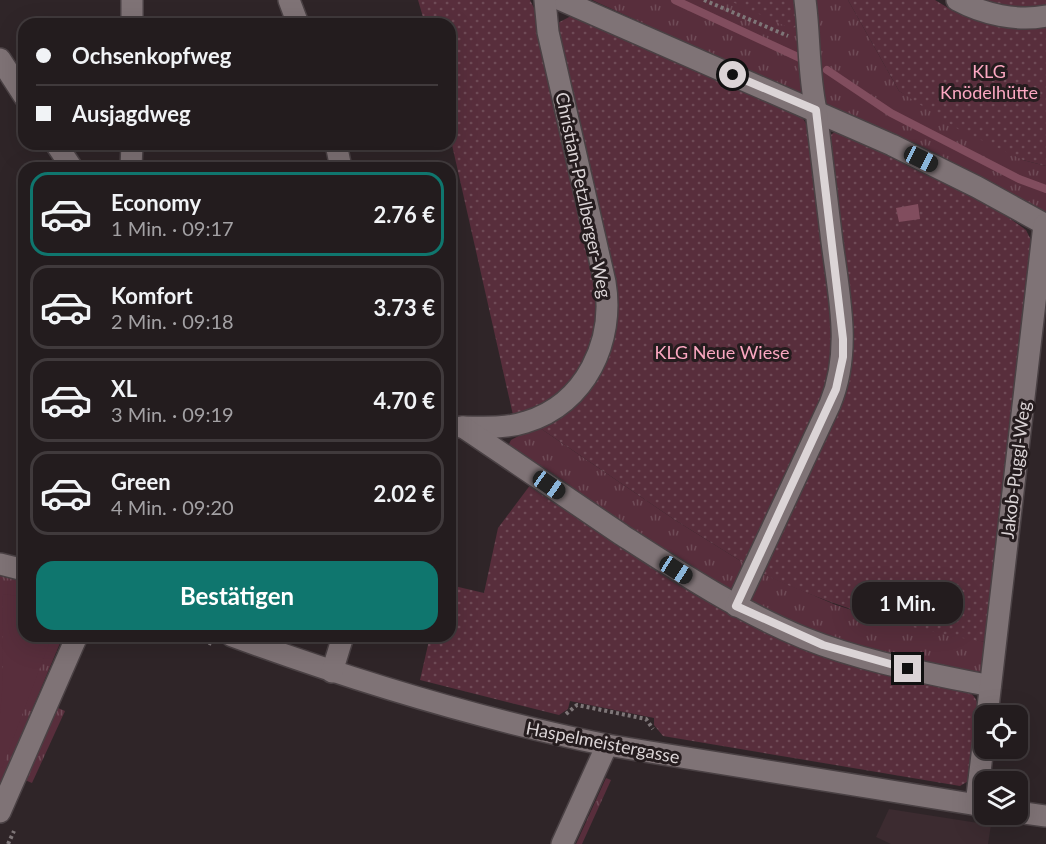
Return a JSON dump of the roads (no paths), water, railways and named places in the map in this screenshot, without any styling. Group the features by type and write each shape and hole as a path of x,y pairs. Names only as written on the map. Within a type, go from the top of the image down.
{"street":[{"path":"132,0 132,18"},
{"path":"289,0 296,18"},
{"name":"Christian-Petzlberger-Weg","path":"457,427 524,423 554,410 572,395 585,379 596,359 604,335 608,308 605,282 548,32 545,0"},
{"path":"561,0 816,110 936,166 1045,225"},
{"path":"736,606 830,404 843,357 842,320 816,110 810,81 805,0"},
{"path":"957,0 981,10 1007,16 1027,18 1046,15"},
{"path":"0,59 18,87"},
{"name":"Jakob-Puggl-Weg","path":"988,705 1045,225"},
{"path":"457,427 651,554 736,606 806,639 844,652 889,665 990,686"},
{"path":"0,564 18,568"},
{"path":"0,812 74,642"},
{"name":"Haspelmeistergasse","path":"249,642 332,672 489,718 607,745 974,805"},
{"path":"332,672 341,642"},
{"path":"562,844 607,745"},
{"path":"1028,814 1046,816"}],"waterway":[{"path":"675,0 800,58"},
{"path":"827,70 891,113 1019,179 1046,189"}],"park label":[{"name":"KLG Knödelhütte","path":"989,82"},
{"name":"KLG Neue Wiese","path":"722,352"}]}
